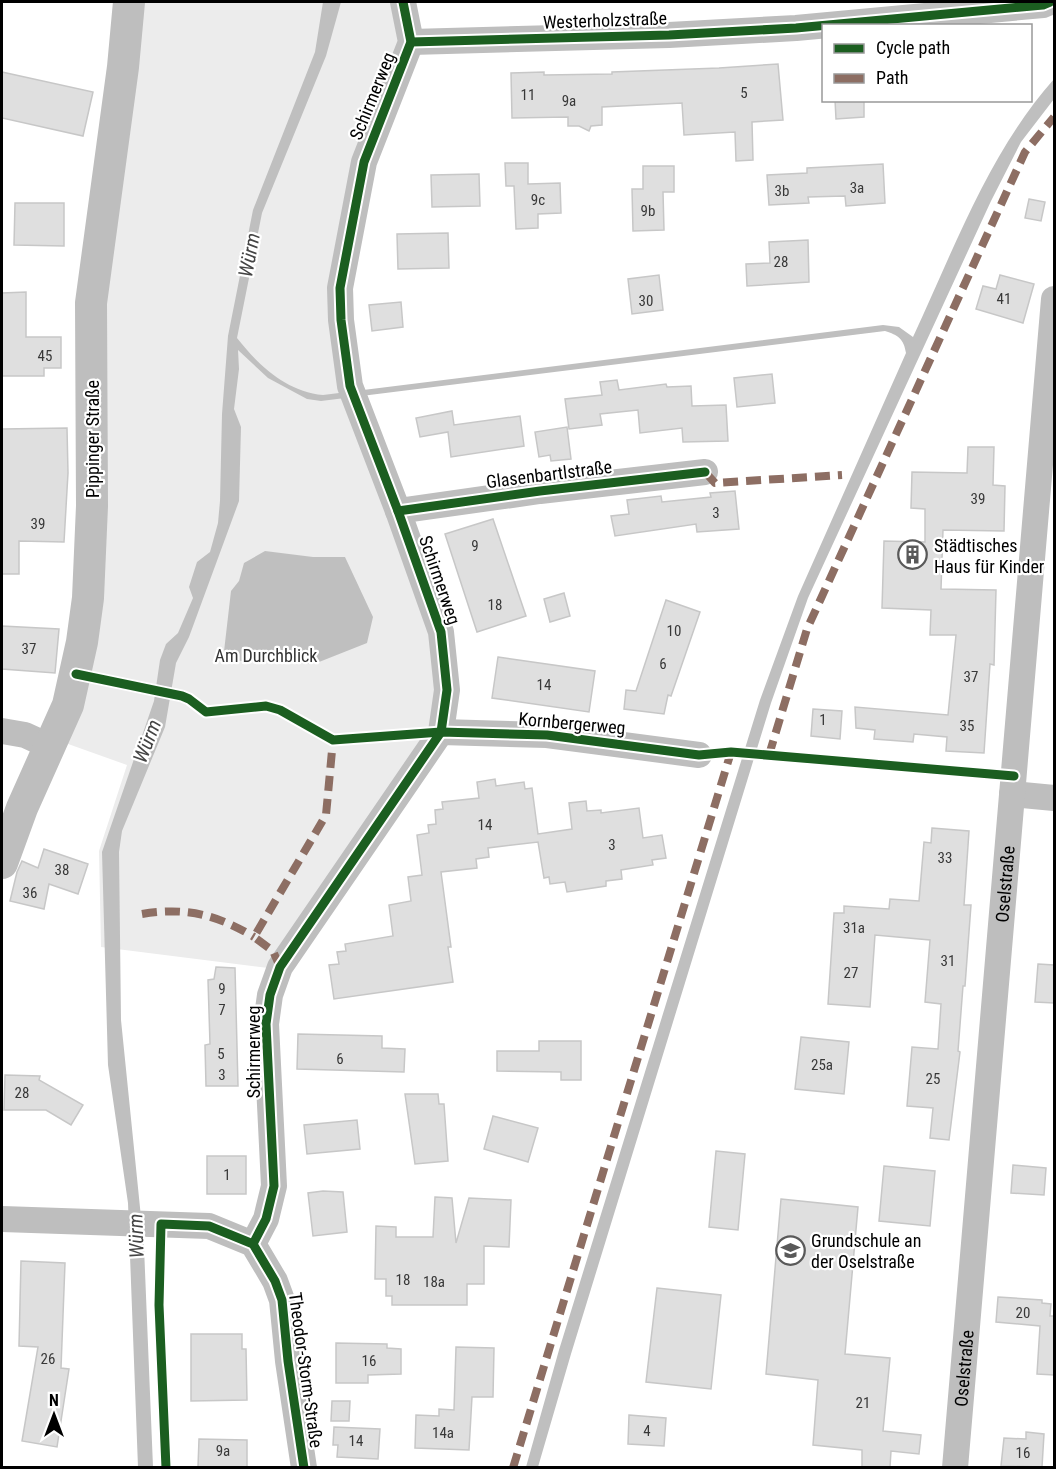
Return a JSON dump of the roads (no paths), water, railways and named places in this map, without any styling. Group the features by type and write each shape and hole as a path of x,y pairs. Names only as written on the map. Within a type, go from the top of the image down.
{"main road":[{"name":"Pippinger Straße","path":"2,863 22,808 69,705 82,642 88,598 92,506 91,303 123,67 129,2"}],"street":[{"name":"Schirmerweg","path":"253,1244 267,1219 274,1186 267,1024 270,995 280,967 441,732 447,690 441,632 399,511 350,386 341,320 340,288 364,162 411,42 403,2"},
{"name":"Westerholzstraße","path":"830,24 1043,5 1050,2"},
{"name":"Westerholzstraße","path":"411,42 669,34 822,25"},
{"name":"Oselstraße","path":"955,1467 1054,299"},
{"name":"Glasenbartlstraße","path":"399,511 540,491 705,472"},
{"path":"2,732 25,735 49,746"},
{"name":"Kornbergerweg","path":"441,732 547,735 699,755"},
{"path":"1012,794 1054,798"},
{"path":"2,1218 209,1226 253,1244"},
{"name":"Theodor-Storm-Straße","path":"253,1244 275,1281 282,1300 288,1361 304,1467"}],"water":[{"name":"Würm","path":"323,2 341,2 326,56 262,213 237,338 274,376 297,388 323,395 883,325 899,327 913,337 974,202 1010,138 1054,79 1054,99 1021,142 991,201 808,598 771,703 538,1467 526,1467 559,1350 760,700 798,596 906,353 900,338 885,331 321,401 307,399 268,378 238,350 239,369 234,409 241,427 239,501 189,637 176,663 165,727 122,831 119,852 121,1020 144,1247 153,1467 138,1467 128,1203 108,1065 102,852 154,701 160,660 166,644 178,633 193,598 189,587 197,562 210,552 218,523 222,414 228,336 253,210 315,52"},
{"path":"265,551 313,557 345,557 373,617 367,643 314,664 223,660 231,591 239,581 244,563"}],"place":[{"name":"Städtisches Haus für Kinder","path":"913,555"},
{"name":"Grundschule an der Oselstraße","path":"790,1250"}],"park label":[{"name":"Am Durchblick","path":"266,655"}]}
